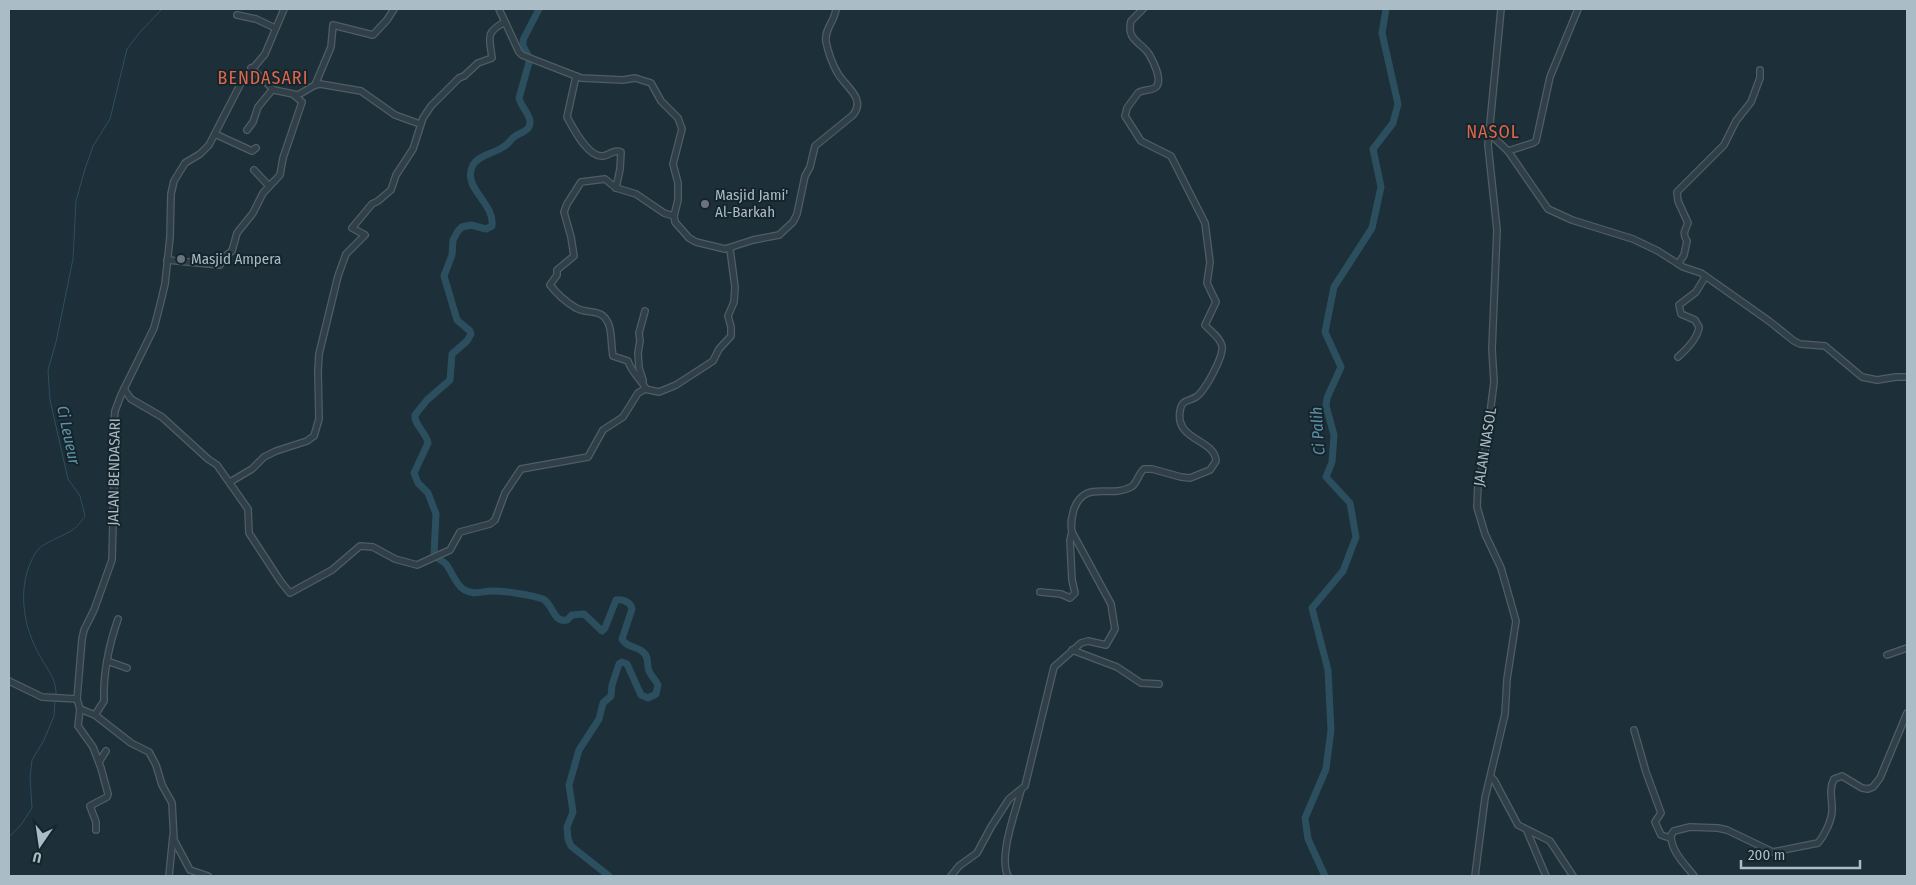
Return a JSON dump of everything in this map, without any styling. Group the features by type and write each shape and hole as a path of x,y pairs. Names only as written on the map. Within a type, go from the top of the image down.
{"street":[{"name":"JALAN BENDASARI","path":"96,830 96,822 90,806 108,796 99,762 91,743 78,726 80,709 77,700 84,630 94,610 112,560 115,449 113,431 115,411 154,328 164,284 171,194 174,181 185,163 205,150 241,83 251,68 265,54 284,9"},
{"path":"315,85 331,47 333,25 373,35 394,9"},
{"path":"499,9 519,52 530,59 576,76 593,79 610,78 622,80 635,78 649,82 660,102 678,118 682,132 672,164 678,184 678,198 674,216 676,224 696,242 730,249 753,240 777,236 793,222 797,214 805,176 810,166 815,146 853,115 858,108 856,98 837,72 826,44 826,32 835,17 836,9"},
{"path":"1040,592 1061,594 1070,598 1075,593 1072,580 1071,521 1076,506 1086,493 1092,491 1116,493 1131,487 1141,472 1146,469 1154,469 1181,477 1193,477 1210,470 1216,461 1216,455 1212,450 1191,438 1181,424 1180,417 1182,404 1186,400 1197,396 1220,360 1223,351 1221,343 1205,325 1216,302 1207,283 1210,266 1205,226 1171,156 1141,141 1125,116 1127,108 1138,93 1141,90 1154,89 1158,86 1159,81 1149,54 1136,42 1130,29 1134,16 1143,9"},
{"name":"JALAN NASOL","path":"1475,876 1480,829 1505,714 1507,679 1516,621 1502,568 1486,534 1477,507 1478,484 1484,461 1494,382 1492,349 1497,230 1488,154 1501,9"},
{"path":"1508,151 1536,141 1550,77 1578,9"},
{"path":"237,15 256,19 275,28"},
{"path":"230,482 252,469 264,457 310,440 316,433 319,419 318,360 338,276 346,254 365,235 352,228 372,204 391,190 396,174 413,149 420,124 429,108 478,63 492,58 490,35 495,27 505,22"},
{"path":"251,68 273,89 294,95 300,95 315,85 320,84 359,90 399,117 420,124"},
{"path":"1678,264 1685,253 1687,241 1684,237 1684,231 1688,221 1676,194 1724,145 1736,121 1751,102 1760,78 1760,70"},
{"path":"576,76 567,116 576,133 593,154 601,156 616,150 621,152 616,188"},
{"path":"247,130 258,107 273,89"},
{"path":"167,260 221,264 224,257 232,251 236,234 253,213 261,196 280,175 283,158 302,102 294,95"},
{"path":"1489,133 1508,151 1544,206 1548,209 1572,220 1633,239 1658,251 1678,264 1705,277 1769,321 1794,341 1800,344 1825,346 1862,377 1877,380 1907,377"},
{"path":"215,134 252,152 256,148"},
{"path":"254,170 269,186"},
{"path":"646,389 630,368 628,361 614,357 610,330 606,319 596,312 584,311 574,307 550,285 557,275 557,270 574,256 564,212 578,184 582,181 602,178 616,188 636,194 663,212 674,216"},
{"path":"124,389 131,399 162,417 208,459 217,464 248,509 250,533 290,593 332,570 360,546 373,547 395,559 415,565 453,547 460,532 490,524 495,520 504,493 521,469 588,457 603,430 623,416 636,395 646,389 659,392 673,387 714,360 719,349 731,337 728,316 734,295 730,249"},
{"path":"1678,357 1689,346 1699,329 1695,320 1681,314 1679,305 1696,292 1705,277"},
{"path":"645,311 639,333 638,353 639,368 646,389"},
{"path":"1008,876 1005,870 1004,858 1021,790 1026,781 1052,673 1057,663 1085,641 1106,645 1114,631 1115,624 1109,599 1072,532"},
{"path":"95,715 104,699 103,692 112,634 118,619"},
{"path":"1887,655 1907,648"},
{"path":"1072,650 1117,667 1141,683 1160,684"},
{"path":"108,662 127,668"},
{"path":"9,681 42,697 77,700"},
{"path":"80,709 95,715 131,743 148,752 156,765 162,785 173,805 175,843 187,867 193,872 208,876"},
{"path":"1694,876 1676,853 1670,838 1672,833 1677,830 1690,826 1727,830 1773,852 1818,842 1831,817 1831,789 1834,779 1842,776 1862,788 1873,788 1880,778 1907,713"},
{"path":"1634,730 1646,772 1661,813 1655,822 1661,835 1670,838"},
{"path":"99,762 106,751"},
{"path":"1491,777 1518,825 1550,841 1573,876"},
{"path":"951,876 959,866 977,853 1009,799 1021,790"},
{"path":"169,876 170,849 174,830"},
{"path":"1527,830 1546,876"}],"waterway":[{"name":"Ci Leueur","path":"56,696 54,680 29,632 24,605 26,578 30,564 39,548 71,531 85,516 80,496 68,479 50,400 48,370 56,342 73,259 76,201 85,169 93,146 110,119 127,49 162,9"},
{"path":"539,9 523,40 523,46 530,59 519,98 529,116 530,125 527,130 514,137 505,146 481,157 472,167 470,175 472,182 489,210 492,226 486,229 471,225 462,227 453,240 452,255 444,276 457,320 471,334 467,341 452,354 450,380 427,400 415,415 416,422 428,443 414,473 418,483 428,493 436,514 434,555 446,564 463,589 474,593 511,592 543,599 559,619 567,620 572,615 584,614 602,631 616,600 630,604 632,609 622,639 645,654 649,671 658,685 656,694 648,698 641,695 627,664 622,662 619,664 612,685 611,696 603,703 599,719 579,750 569,785 573,812 567,827 571,846 609,876"},
{"name":"Ci Palih","path":"1325,876 1308,839 1305,818 1326,769 1331,730 1328,670 1312,608 1343,571 1356,537 1350,503 1326,477 1332,462 1334,435 1326,406 1327,398 1341,367 1325,332 1334,287 1372,228 1381,187 1373,149 1393,123 1398,104 1382,33 1386,9"},
{"name":"Ci Leueur","path":"9,837 21,825 32,808 30,777 32,760 43,742 54,716 55,700"}],"place":[{"name":"Masjid Jami' Al-Barkah","path":"705,204"},
{"name":"Masjid Ampera","path":"181,259"}],"district":[{"name":"BENDASARI","path":"263,78"},
{"name":"NASOL","path":"1493,132"}]}
